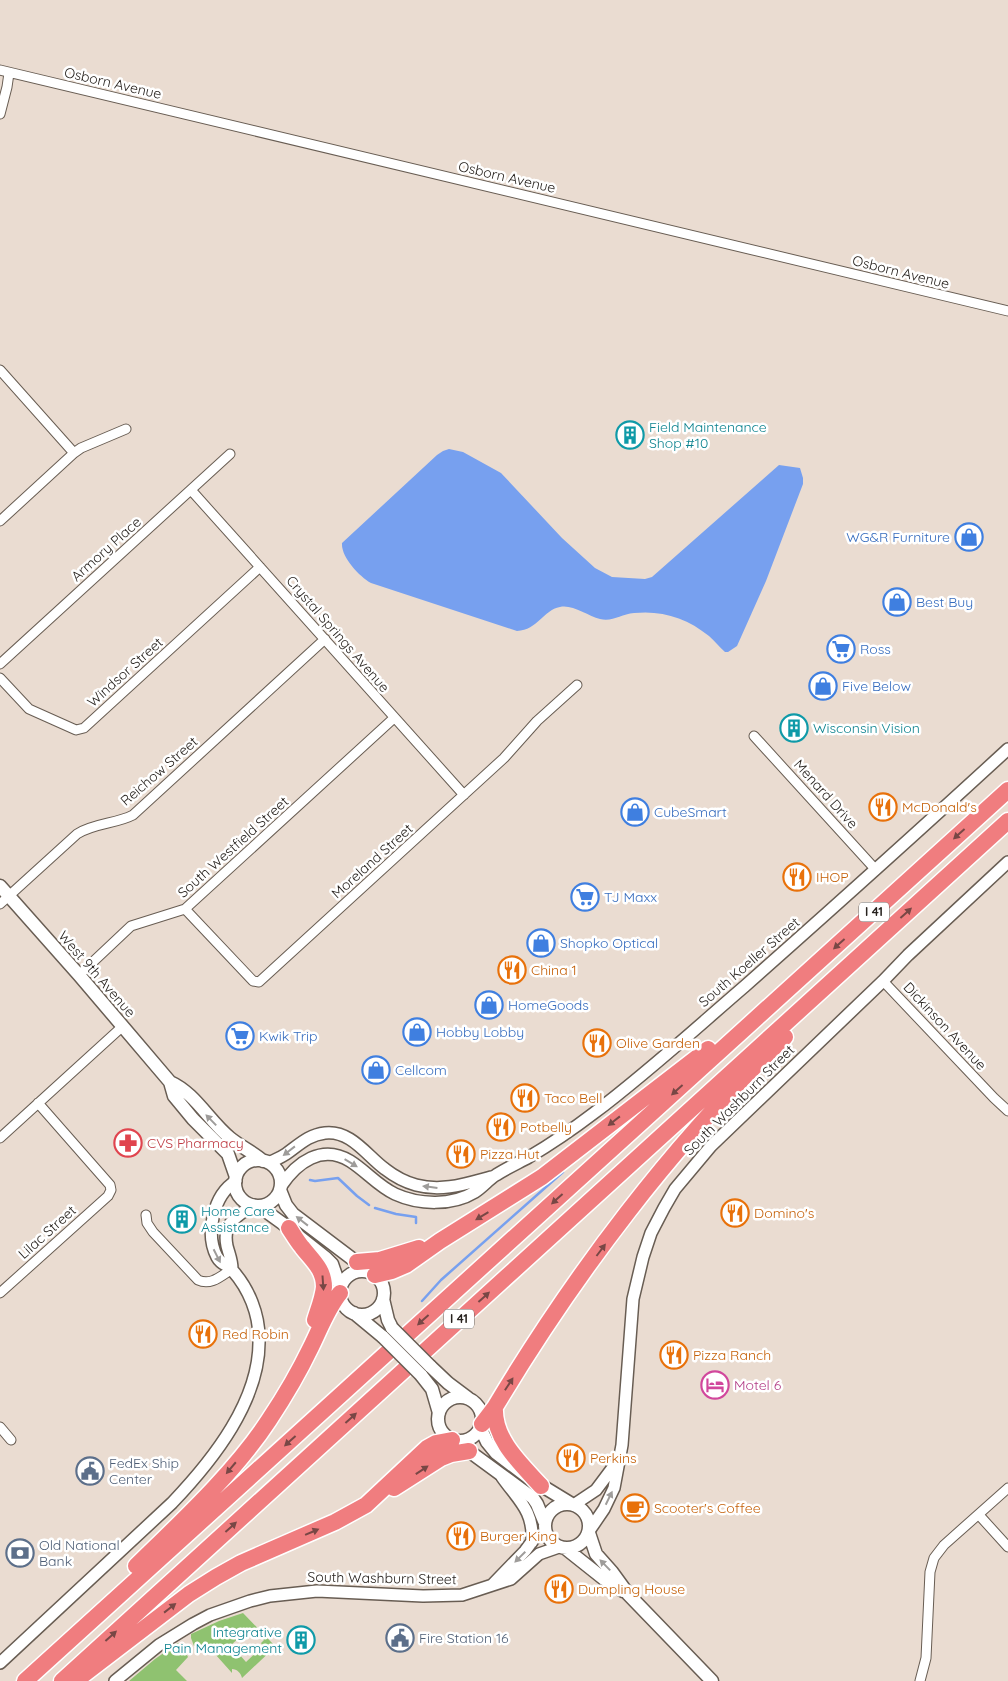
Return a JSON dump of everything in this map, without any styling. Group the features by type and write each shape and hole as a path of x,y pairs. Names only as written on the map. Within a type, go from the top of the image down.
{"highway":[{"name":"I 41","path":"25,1681 1008,790"},
{"name":"I 41","path":"62,1681 1005,824"},
{"path":"481,1426 569,1292 651,1184 739,1085 833,992 857,958"},
{"path":"367,1270 392,1271 406,1265 440,1241 542,1177 720,1039 739,1034"},
{"path":"289,1228 320,1268 324,1285 323,1295 297,1372"},
{"path":"367,1270 380,1260 440,1241"},
{"path":"64,1646 92,1609 181,1522 248,1447 269,1420 306,1358 340,1290"},
{"path":"495,1407 495,1423 509,1448 541,1486"},
{"path":"76,1681 188,1594 263,1552 335,1522 366,1505 427,1448 436,1443 459,1444"}],"main road":[{"name":"West 9th Avenue","path":"0,886 4,900 79,975 170,1082 174,1096 228,1154 236,1179"},
{"name":"West 9th Avenue","path":"170,1082 183,1088 211,1120 231,1138 266,1162"},
{"path":"388,1332 383,1286 367,1270 293,1214 286,1205 280,1188 278,1172 266,1162 254,1160 246,1163 240,1169 236,1179 236,1189 240,1196 246,1202 257,1205 289,1228 332,1264 344,1306 354,1314 388,1332 425,1371 474,1402 482,1416 481,1426 487,1442 496,1453 541,1486 582,1509 590,1523 589,1532 596,1554 628,1594 712,1681"},
{"path":"257,1205 272,1201 280,1188"},
{"path":"340,1290 348,1275 367,1270"},
{"path":"354,1314 360,1315 372,1312 381,1304 383,1298"},
{"path":"425,1371 432,1389 438,1413 439,1427 444,1435 533,1498 537,1504 548,1538 628,1594"},
{"path":"438,1413 450,1399 468,1398"},
{"path":"459,1444 471,1438 481,1426"},
{"path":"544,1523 555,1507 562,1504 572,1504"},
{"path":"562,1548 579,1545 589,1532"}],"street":[{"path":"0,114 7,87 4,71"},
{"name":"Osborn Avenue","path":"4,71 1008,312"},
{"path":"1,372 74,453"},
{"path":"0,521 74,453 81,448 126,429"},
{"name":"Armory Place","path":"0,664 230,454"},
{"name":"Crystal Springs Avenue","path":"191,490 464,795"},
{"name":"Windsor Street","path":"0,678 29,709 76,730 84,728 260,567"},
{"name":"Reichow Street","path":"4,900 78,834 89,828 133,815 325,639"},
{"name":"Moreland Street","path":"185,909 253,981 259,982 464,795 511,751 537,721 577,685"},
{"name":"South Westfield Street","path":"79,975 131,926 185,909 394,718"},
{"name":"Menard Drive","path":"754,736 876,870"},
{"name":"South Koeller Street","path":"280,1188 294,1168 303,1161 325,1155 346,1159 395,1194 422,1201 444,1201 465,1196 475,1191 495,1176 564,1134 624,1090 876,870 1008,750"},
{"name":"South Washburn Street","path":"589,1532 604,1509 614,1488 624,1429 633,1300 643,1256 651,1234 675,1189 711,1146 908,955 1008,862"},
{"name":"Dickinson Avenue","path":"883,981 1008,1111"},
{"path":"0,1138 123,1026"},
{"name":"Lilac Street","path":"0,1293 108,1196 111,1190 110,1185 38,1103"},
{"name":"South Koeller Street","path":"266,1162 284,1155 307,1138 326,1133 341,1135 350,1139 384,1169 416,1184 428,1187 459,1186 495,1176"},
{"path":"232,1269 222,1264 219,1260 213,1248 211,1233 212,1221 218,1204 236,1179"},
{"path":"0,1663 172,1503 208,1463 231,1428 253,1380 260,1338 252,1303 232,1269 232,1259 226,1244 228,1227 236,1216 257,1205"},
{"path":"146,1215 147,1223 152,1232 198,1280 212,1282 232,1269"},
{"path":"0,1427 11,1440"},
{"name":"South Washburn Street","path":"572,1504 596,1490 618,1461"},
{"path":"498,1472 527,1510 533,1528 532,1542"},
{"path":"920,1681 926,1658 932,1565 938,1552 1008,1488"},
{"path":"978,1514 1008,1547"},
{"name":"South Washburn Street","path":"492,1585 526,1551 544,1523"},
{"name":"South Washburn Street","path":"115,1681 159,1644 193,1624 228,1608 270,1596 317,1591 448,1596 472,1592 511,1579 539,1554 562,1548"}],"green space":[{"path":"243,1613 275,1647 242,1678 236,1670 232,1669 232,1673 207,1645 194,1646 191,1634 219,1621","holes":["255,1629 264,1640 261,1643 263,1646 246,1662 231,1645 248,1630 251,1633"]},
{"path":"178,1643 183,1647 188,1657 176,1670 187,1681 129,1681 155,1659"}],"water":[{"path":"449,449 463,452 501,473 562,538 595,568 612,577 645,579 652,577 779,465 800,468 803,484 766,581 737,646 725,652 711,638 692,624 664,614 634,613 605,620 595,618 570,607 560,607 549,612 530,627 517,631 366,580 356,571 344,554 342,543 437,455"}],"waterway":[{"path":"422,1301 441,1280 563,1172"},
{"path":"310,1180 338,1178 369,1205"},
{"path":"375,1208 416,1217 416,1223"}],"place":[{"name":"Field Maintenance Shop #10","path":"630,435"},
{"name":"WG&R Furniture","path":"969,537"},
{"name":"Best Buy","path":"897,602"},
{"name":"Ross","path":"841,649"},
{"name":"Five Below","path":"823,686"},
{"name":"Wisconsin Vision","path":"794,728"},
{"name":"McDonald's","path":"883,807"},
{"name":"CubeSmart","path":"635,812"},
{"name":"IHOP","path":"797,877"},
{"name":"TJ Maxx","path":"585,897"},
{"name":"Shopko Optical","path":"541,943"},
{"name":"China 1","path":"512,970"},
{"name":"HomeGoods","path":"489,1005"},
{"name":"Hobby Lobby","path":"417,1032"},
{"name":"Kwik Trip","path":"240,1036"},
{"name":"Olive Garden","path":"597,1043"},
{"name":"Cellcom","path":"376,1070"},
{"name":"Taco Bell","path":"525,1098"},
{"name":"Potbelly","path":"501,1127"},
{"name":"CVS Pharmacy","path":"128,1143"},
{"name":"Pizza Hut","path":"461,1154"},
{"name":"Domino's","path":"735,1213"},
{"name":"Home Care Assistance","path":"182,1219"},
{"name":"Red Robin","path":"203,1334"},
{"name":"Pizza Ranch","path":"674,1355"},
{"name":"Motel 6","path":"715,1385"},
{"name":"Perkins","path":"571,1458"},
{"name":"FedEx Ship Center","path":"90,1471"},
{"name":"Scooter's Coffee","path":"635,1508"},
{"name":"Burger King","path":"461,1536"},
{"name":"Old National Bank","path":"20,1553"},
{"name":"Dumpling House","path":"559,1589"},
{"name":"Fire Station 16","path":"400,1638"},
{"name":"Integrative Pain Management","path":"301,1640"}]}
